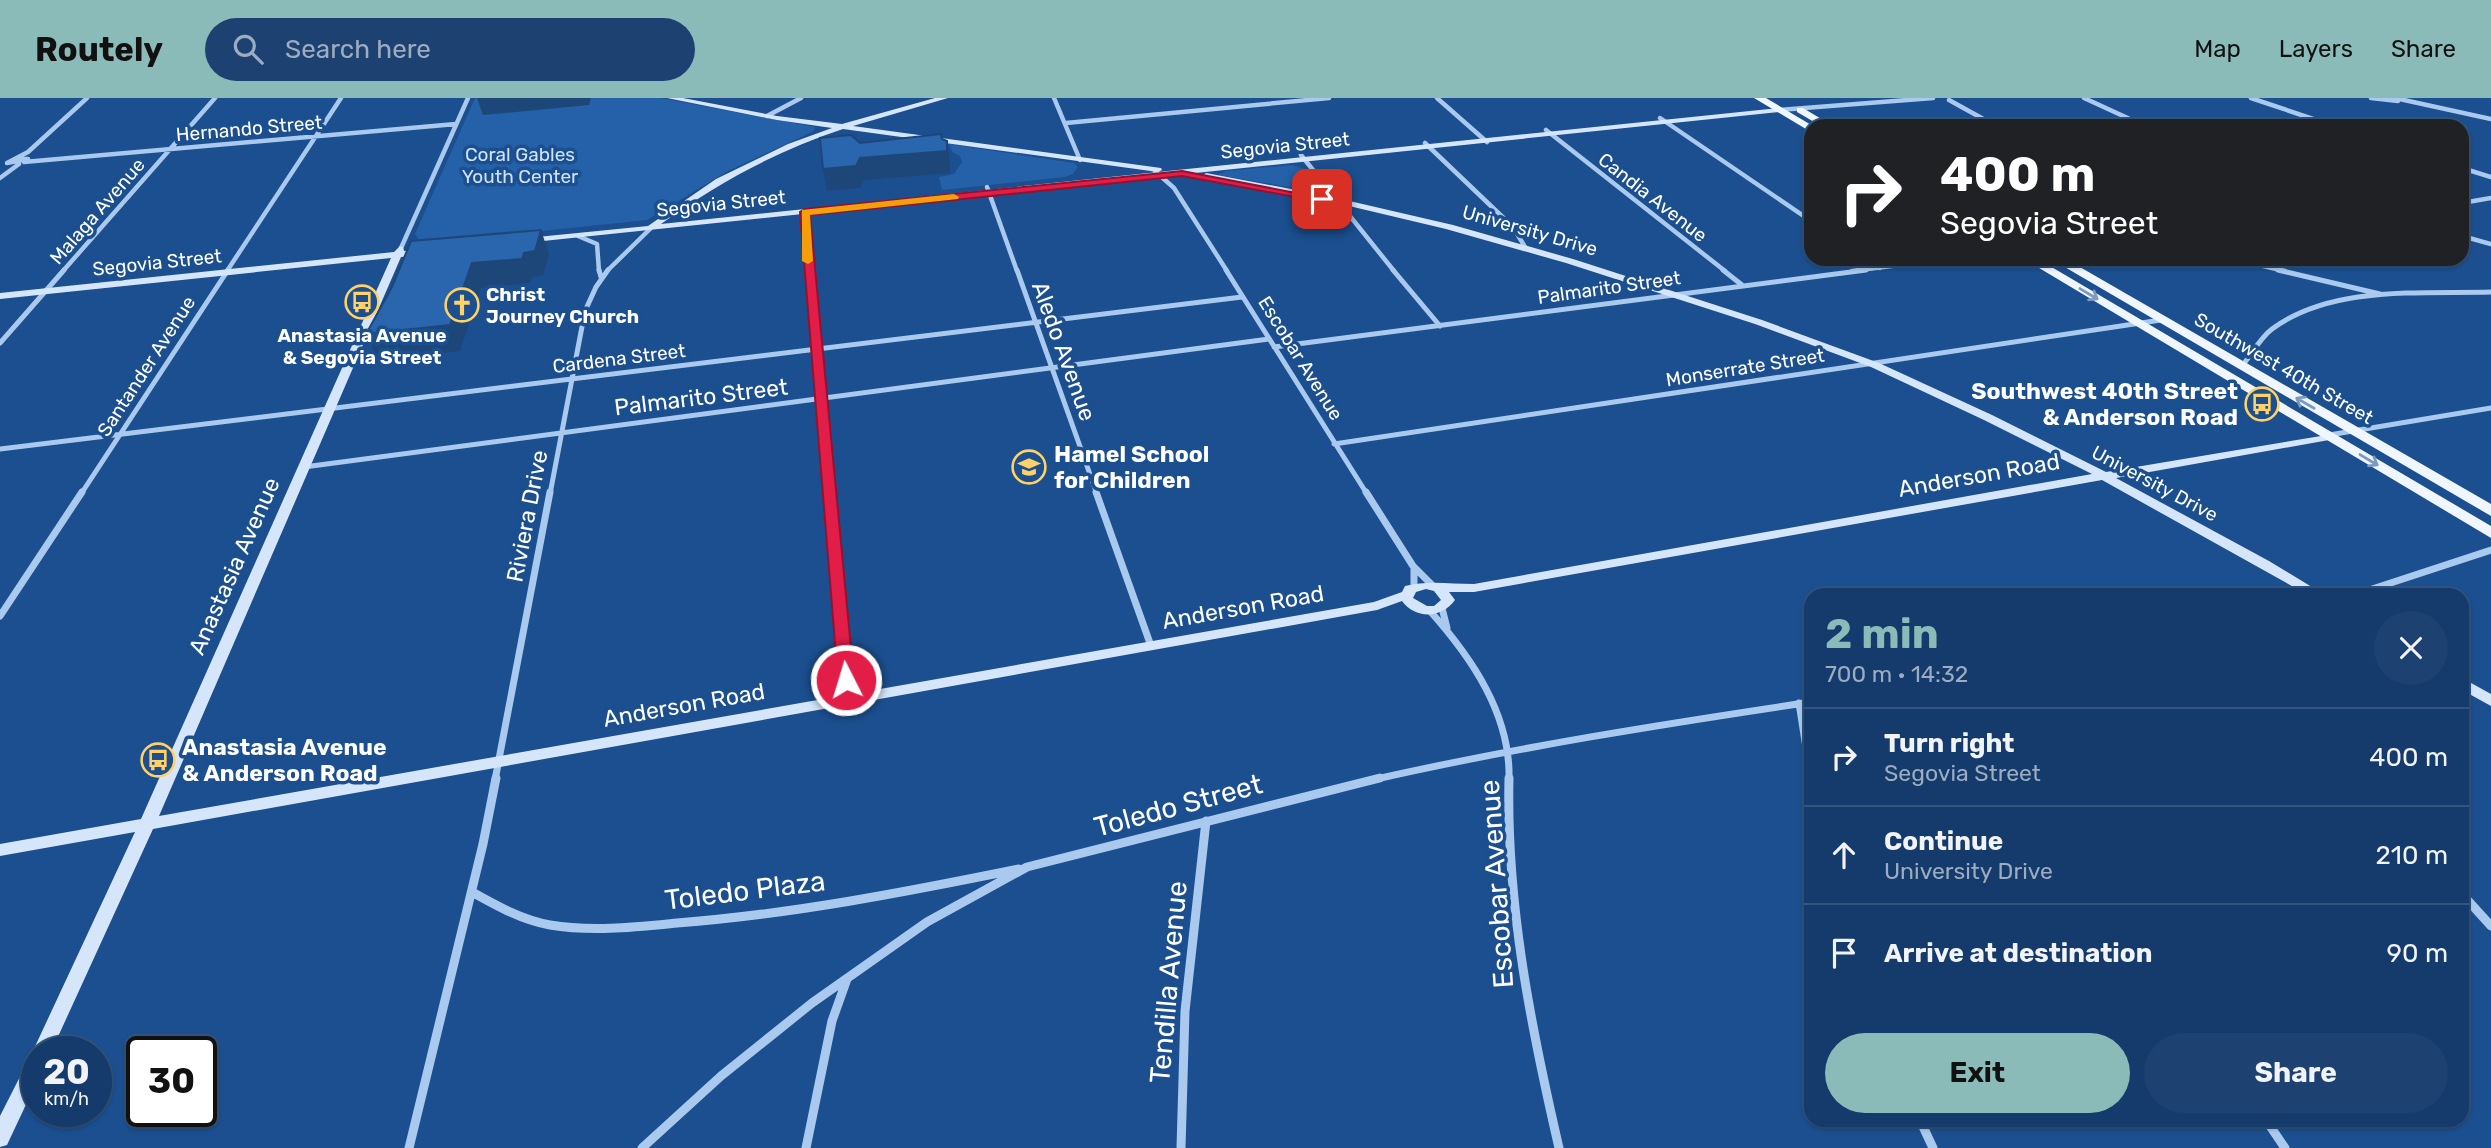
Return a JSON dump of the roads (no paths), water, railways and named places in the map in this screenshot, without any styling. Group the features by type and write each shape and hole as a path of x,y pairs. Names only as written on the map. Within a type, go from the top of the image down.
{"main road":[{"path":"1759,98 1804,126"},
{"path":"1779,98 1816,119"},
{"name":"Southwest 40th Street","path":"2043,266 2491,533"},
{"name":"Southwest 40th Street","path":"2069,266 2491,511"}],"street":[{"path":"0,178 11,163 28,152 87,98"},
{"name":"Malaga Avenue","path":"0,343 215,98"},
{"name":"Santander Avenue","path":"0,616 341,98"},
{"name":"Anastasia Avenue","path":"48,1036 146,825 468,98"},
{"path":"671,98 767,116 1158,173"},
{"path":"767,116 801,98"},
{"path":"1054,98 1080,160 1081,172 1070,179"},
{"path":"1066,122 1329,98"},
{"path":"1437,98 1485,139"},
{"path":"2084,98 2130,119"},
{"path":"2251,98 2313,119"},
{"path":"2371,98 2406,101"},
{"path":"2395,98 2491,119"},
{"name":"Riviera Drive","path":"409,1148 472,892 500,761 585,311 592,292 601,277 651,228 729,174 779,150 842,126 938,99"},
{"path":"1951,99 1984,119"},
{"name":"Segovia Street","path":"1303,158 1182,173 1158,173 1070,179 988,190 805,212 578,236 515,239 660,221 988,190 1158,173 1485,139 1664,121 1766,107 1779,110 1951,99"},
{"path":"1664,121 1804,216"},
{"name":"Hernando Street","path":"11,163 456,124"},
{"name":"Candia Avenue","path":"1549,133 1742,285"},
{"path":"1428,145 1513,226 1525,247"},
{"path":"0,162 25,160 28,152"},
{"path":"1303,158 1440,326"},
{"path":"2469,169 2491,177"},
{"name":"Escobar Avenue","path":"1158,173 1174,188 1414,568 1436,587"},
{"name":"University Drive","path":"1182,173 1337,202 1525,247 1675,294 1872,364 2103,476 2305,588"},
{"name":"Aledo Avenue","path":"988,190 1150,646"},
{"path":"2469,202 2491,198"},
{"path":"805,212 819,349 847,700"},
{"path":"578,236 597,244 597,265 601,277"},
{"path":"2469,238 2491,244"},
{"name":"Segovia Street","path":"0,289 49,287 439,247"},
{"name":"Palmarito Street","path":"1274,347 1895,266"},
{"path":"2262,266 2384,296"},
{"name":"Segovia Street","path":"0,296 49,287"},
{"path":"2242,366 2260,341 2287,319 2331,305 2384,296 2491,292"},
{"name":"Cardena Street","path":"0,449 1242,297"},
{"name":"Monserrate Street","path":"1334,444 2161,320"},
{"name":"Palmarito Street","path":"304,467 1269,339"},
{"name":"Anderson Road","path":"1377,606 1410,591 1436,587 1474,588 2491,408"},
{"path":"2375,588 2491,550"},
{"path":"1414,568 1408,602 1434,607 1436,587"},
{"name":"Anderson Road","path":"0,850 1377,606 1434,607 1474,588"},
{"name":"Escobar Avenue","path":"1434,607 1499,714 1509,750 1515,904 1530,1012 1559,1148"},
{"name":"Escobar Avenue","path":"1434,607 1447,629"},
{"path":"2469,687 2491,701"},
{"path":"1799,703 1804,736"},
{"name":"Toledo Street","path":"642,1148 721,1076 847,978 927,922 1027,867 1365,780 1509,750 1804,703"},
{"name":"Tendilla Avenue","path":"1181,1148 1185,1011 1206,821"},
{"name":"Toledo Plaza","path":"472,892 519,917 549,925 584,928 716,920 808,907 1027,867"},
{"path":"2469,902 2491,926"},
{"path":"806,1148 832,1021 847,978"},
{"path":"0,1138 21,1094"},
{"path":"1923,1127 1933,1148"},
{"path":"2271,1127 2285,1148"}],"place":[{"name":"Anastasia Avenue & Segovia Street","path":"362,302"},
{"name":"Christ Journey Church","path":"462,305"},
{"name":"Southwest 40th Street & Anderson Road","path":"2262,404"},
{"name":"Hamel School for Children","path":"1029,467"},
{"name":"Anastasia Avenue & Anderson Road","path":"158,760"}],"park label":[{"name":"Coral Gables Youth Center","path":"520,165"}]}
